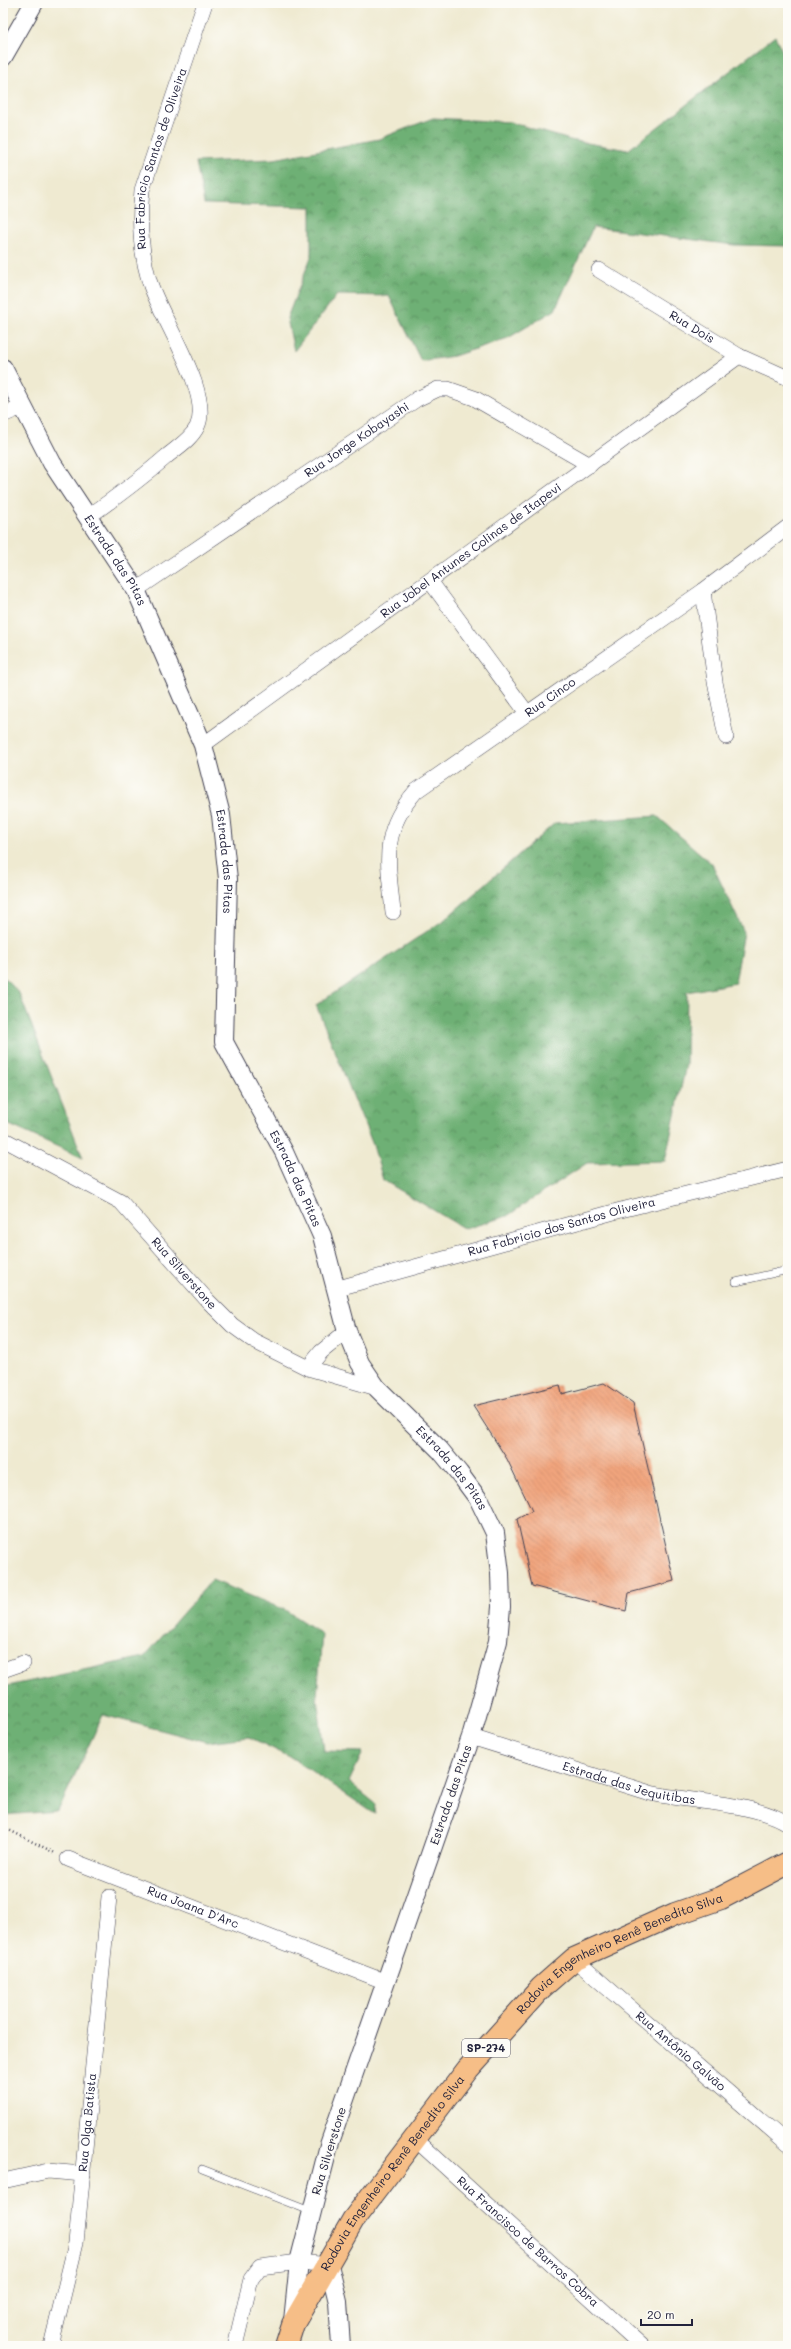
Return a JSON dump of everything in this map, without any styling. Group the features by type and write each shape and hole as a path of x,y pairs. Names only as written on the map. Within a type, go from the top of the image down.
{"main road":[{"name":"Rodovia Engenheiro Renê Benedito Silva","path":"286,2346 293,2324 329,2265 353,2220 414,2138 509,2021 541,1988 574,1959 675,1914 721,1898 788,1863"}],"street":[{"path":"3,57 34,3"},
{"name":"Rua Fabricio Santos de Oliveira","path":"88,517 161,462 190,438 198,426 200,398 193,376 162,314 149,280 141,239 140,216 142,190 205,3"},
{"name":"Rua Dois","path":"599,270 740,356 788,378"},
{"name":"Rua Jobel Antunes Colinas de Itapevi","path":"204,745 740,356"},
{"name":"Estrada das Pitas","path":"3,368 22,408 52,463 136,590 204,745 221,815 228,878 224,1042 284,1152 322,1236 347,1331 360,1363 377,1388 440,1450 479,1500 495,1533 500,1573 501,1607 498,1641 471,1737 386,1982"},
{"name":"Rua Jorge Kobayashi","path":"136,590 416,399 438,389 448,388 474,398 590,465"},
{"path":"3,415 22,408"},
{"name":"Rua Cinco","path":"394,912 388,864 391,829 401,807 416,791 703,591 788,527"},
{"path":"430,580 527,713"},
{"path":"703,591 715,682 726,737"},
{"name":"Rua Silverstone","path":"3,1140 121,1202 232,1325 254,1341 308,1368 377,1388"},
{"name":"Rua Fabricio dos Santos Oliveira","path":"335,1289 621,1210 788,1169"},
{"path":"308,1368 320,1352 347,1331"},
{"path":"3,1670 23,1663"},
{"name":"Estrada das Jequitibas","path":"471,1737 650,1793 675,1799 760,1812 788,1824"},
{"name":"Rua Joana D'Arc","path":"68,1859 386,1982"},
{"name":"Rua Olga Batista","path":"51,2346 76,2244 109,1898"},
{"name":"Rua Antônio Galvão","path":"574,1959 788,2144"},
{"name":"Rua Silverstone","path":"293,2324 299,2262 310,2211 329,2145 386,1982"},
{"name":"Rua Francisco de Barros Cobra","path":"414,2138 642,2346"},
{"path":"3,2181 48,2171 83,2174"},
{"path":"235,2346 251,2279 260,2267 272,2264 299,2262 329,2265 338,2302 341,2346"}],"lane":[{"path":"736,1282 788,1270"},
{"path":"202,2169 310,2211"}],"path":[{"path":"3,1827 68,1859"}],"green space":[{"path":"775,36 788,63 788,246 734,245 593,227 555,310 508,338 454,356 421,361 389,296 337,295 294,351 287,318 311,257 311,207 204,204 196,162 274,159 379,139 433,118 510,122 570,140 628,150"},
{"path":"657,816 712,864 744,932 735,983 687,992 686,1065 665,1161 587,1163 507,1216 465,1229 383,1180 373,1145 316,1005 444,920 555,823"},
{"path":"3,976 19,993 83,1158 3,1122"},
{"path":"212,1580 285,1610 322,1634 317,1697 324,1751 363,1752 349,1782 376,1804 375,1814 292,1758 249,1737 207,1742 103,1715 58,1811 3,1815 3,1687 144,1657"}],"building":[{"path":"604,1383 633,1403 674,1581 629,1593 626,1611 532,1586 517,1519 532,1511 507,1459 473,1406 560,1385 562,1394"}]}
